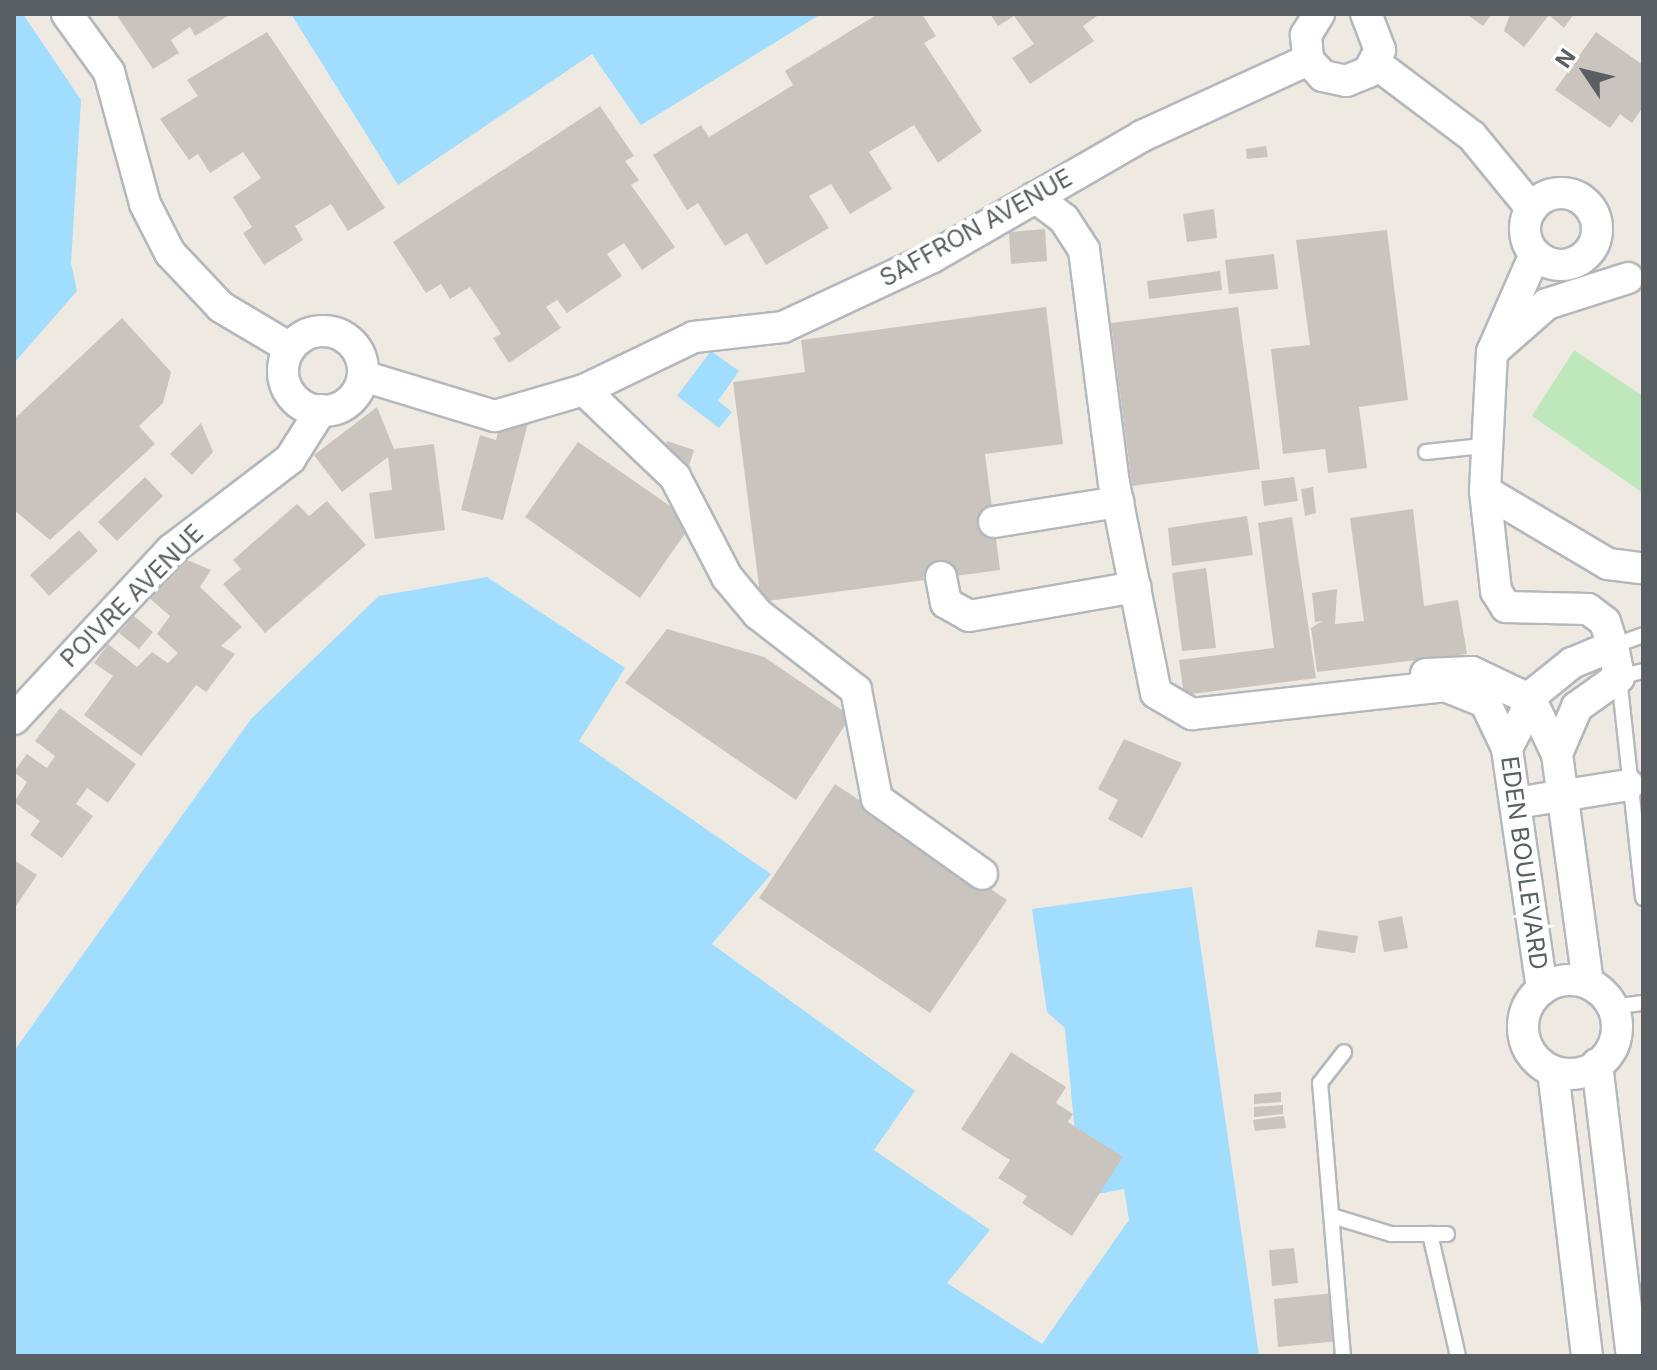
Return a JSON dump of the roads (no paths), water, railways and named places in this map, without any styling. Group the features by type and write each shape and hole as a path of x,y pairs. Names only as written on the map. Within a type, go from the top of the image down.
{"street":[{"path":"67,14 109,72 145,204 170,253 221,307 290,348"},
{"path":"1319,14 1306,35 1308,60 1323,76 1346,81 1375,63 1380,37 1366,14"},
{"name":"SAFFRON AVENUE","path":"363,376 495,416 584,390 694,337 783,327 931,258 1142,136 1308,60"},
{"path":"1375,63 1472,136 1532,209"},
{"path":"1585,257 1597,223 1585,202 1563,193 1532,209 1526,232 1535,254 1492,352 1483,446 1496,591 1506,607 1588,609 1605,622 1613,646 1631,674"},
{"path":"1035,197 1064,219 1084,250 1118,502 1154,684 1171,707 1192,714 1445,686 1485,702 1507,748"},
{"path":"1535,254 1565,265 1585,257 1635,280"},
{"path":"1492,352 1547,304 1635,280"},
{"path":"311,332 338,333 358,350 363,376 353,397 321,410 299,403 285,383 290,348 311,332"},
{"path":"584,390 675,477 727,577 758,614 856,690 877,799 982,874"},
{"name":"POIVRE AVENUE","path":"14,719 171,550 290,459 321,410"},
{"path":"1485,491 1608,564 1643,568"},
{"path":"994,522 1118,502"},
{"path":"941,577 946,603 969,616 1136,587"},
{"name":"EDEN BOULEVARD","path":"1553,1071 1539,1062 1523,1032 1542,989 1507,748 1531,700 1572,663 1613,646"},
{"path":"1287,704 1401,675 1472,672 1531,700 1557,754"},
{"name":"EDEN BOULEVARD","path":"1542,989 1588,983 1557,754 1577,707 1631,674"},
{"path":"1516,803 1629,785"},
{"path":"1588,983 1613,1007 1614,1038 1597,1064 1632,1356"},
{"path":"1587,1356 1553,1071 1597,1064"}],"lane":[{"path":"1426,452 1483,446"},
{"path":"1613,646 1643,635"},
{"path":"1631,674 1629,785 1643,898"},
{"path":"1613,1007 1643,1003"},
{"path":"1343,1356 1320,1083 1344,1052"},
{"path":"1332,1216 1391,1234 1447,1234"},
{"path":"1430,1234 1458,1356"}],"water":[{"path":"14,14 23,14 81,100 71,263 77,291 14,363"},
{"path":"291,14 821,14 641,125 592,54 398,185"},
{"path":"711,351 739,371 718,401 732,412 719,428 677,396"},
{"path":"487,577 625,668 579,741 771,874 712,944 915,1091 874,1150 990,1230 947,1283 1042,1344 1129,1220 1124,1189 1081,1197 1065,1028 1047,1012 1032,909 1192,887 1259,1356 14,1356 14,1051 251,719 379,596"}]}
